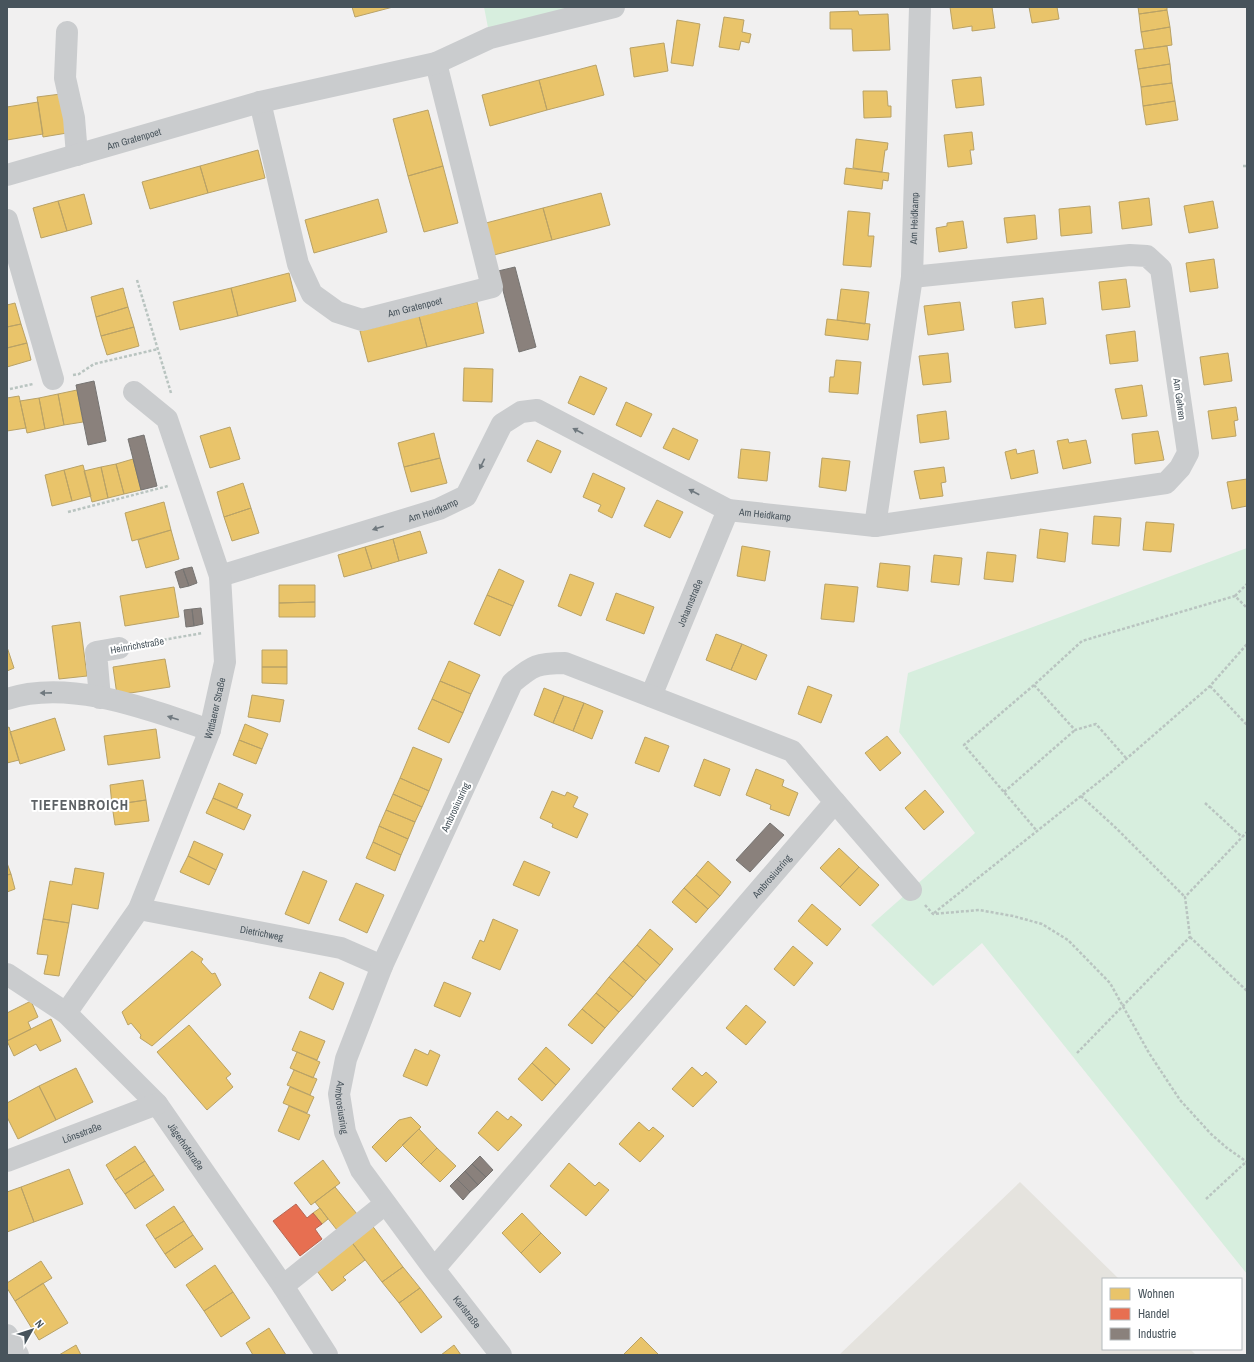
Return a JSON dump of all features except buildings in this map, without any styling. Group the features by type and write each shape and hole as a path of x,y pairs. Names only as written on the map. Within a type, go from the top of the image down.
{"street":[{"name":"Am Gratenpoet","path":"7,175 260,102 436,63 490,38 614,7"},
{"name":"Am Heidkamp","path":"220,576 439,509 466,496 502,424 521,412 537,410 728,510 875,526 912,277 920,7"},
{"path":"67,32 65,78 74,118 77,155"},
{"name":"Am Gratenpoet","path":"260,102 298,264 312,294 337,312 362,320 492,287 436,63"},
{"path":"7,220 53,380"},
{"name":"Am Gehren","path":"875,526 1166,483 1180,468 1188,453 1162,269 1147,256 1130,255 912,277"},
{"path":"134,392 167,419"},
{"name":"Wittlaerer Straße","path":"66,1013 139,910 210,730 225,662 220,576 167,419"},
{"name":"Johannstraße","path":"651,696 728,510"},
{"name":"Heinrichstraße","path":"100,698 96,652 119,648"},
{"name":"Ambrosiusring","path":"835,802 434,1269 361,1170 345,1132 339,1094 346,1059 382,966 512,683 525,671 541,663 565,663 792,751 911,890"},
{"path":"7,699 22,694 76,693 141,707 210,730"},
{"name":"Dietrichweg","path":"139,910 341,948 382,966"},
{"name":"Jägerhofstraße","path":"7,974 66,1013 157,1104 283,1286 327,1355"},
{"name":"Lönsstraße","path":"7,1161 157,1104"},
{"path":"283,1286 385,1204"},
{"name":"Karlstraße","path":"434,1269 501,1355"},
{"path":"7,1335 18,1355"}],"path":[{"path":"137,280 176,412 167,419"},
{"path":"10,389 79,374 94,364 158,349"},
{"path":"68,512 188,481"},
{"path":"1037,831 964,745 1034,685 1082,641 1235,596 1247,584"},
{"path":"1235,596 1247,608"},
{"name":"Heinrichstraße","path":"119,648 223,629"},
{"path":"933,914 1081,796 1210,686 1247,644"},
{"path":"1034,685 1075,730"},
{"path":"1210,686 1247,725"},
{"path":"1004,792 1075,730 1096,724 1126,758"},
{"path":"1081,796 1116,828 1185,897 1190,937 1247,991"},
{"path":"1206,803 1242,837"},
{"path":"1185,897 1247,832"},
{"path":"911,890 933,914"},
{"path":"933,914 979,910 1013,916 1042,924 1068,940 1090,960 1110,983 1124,1005 1149,1053 1180,1100 1211,1134 1227,1148 1247,1161 1206,1199"},
{"path":"1077,1053 1190,937"}],"shaded area":[{"path":"1020,1182 1118,1278 1102,1278 1102,1350 1191,1350 1196,1355 839,1355"}],"green space":[{"path":"484,7 614,7 490,38"},
{"path":"1247,548 1247,1274 982,943 933,986 871,925 975,833 899,732 908,673"}],"district":[{"name":"TIEFENBROICH","path":"80,805"}]}
